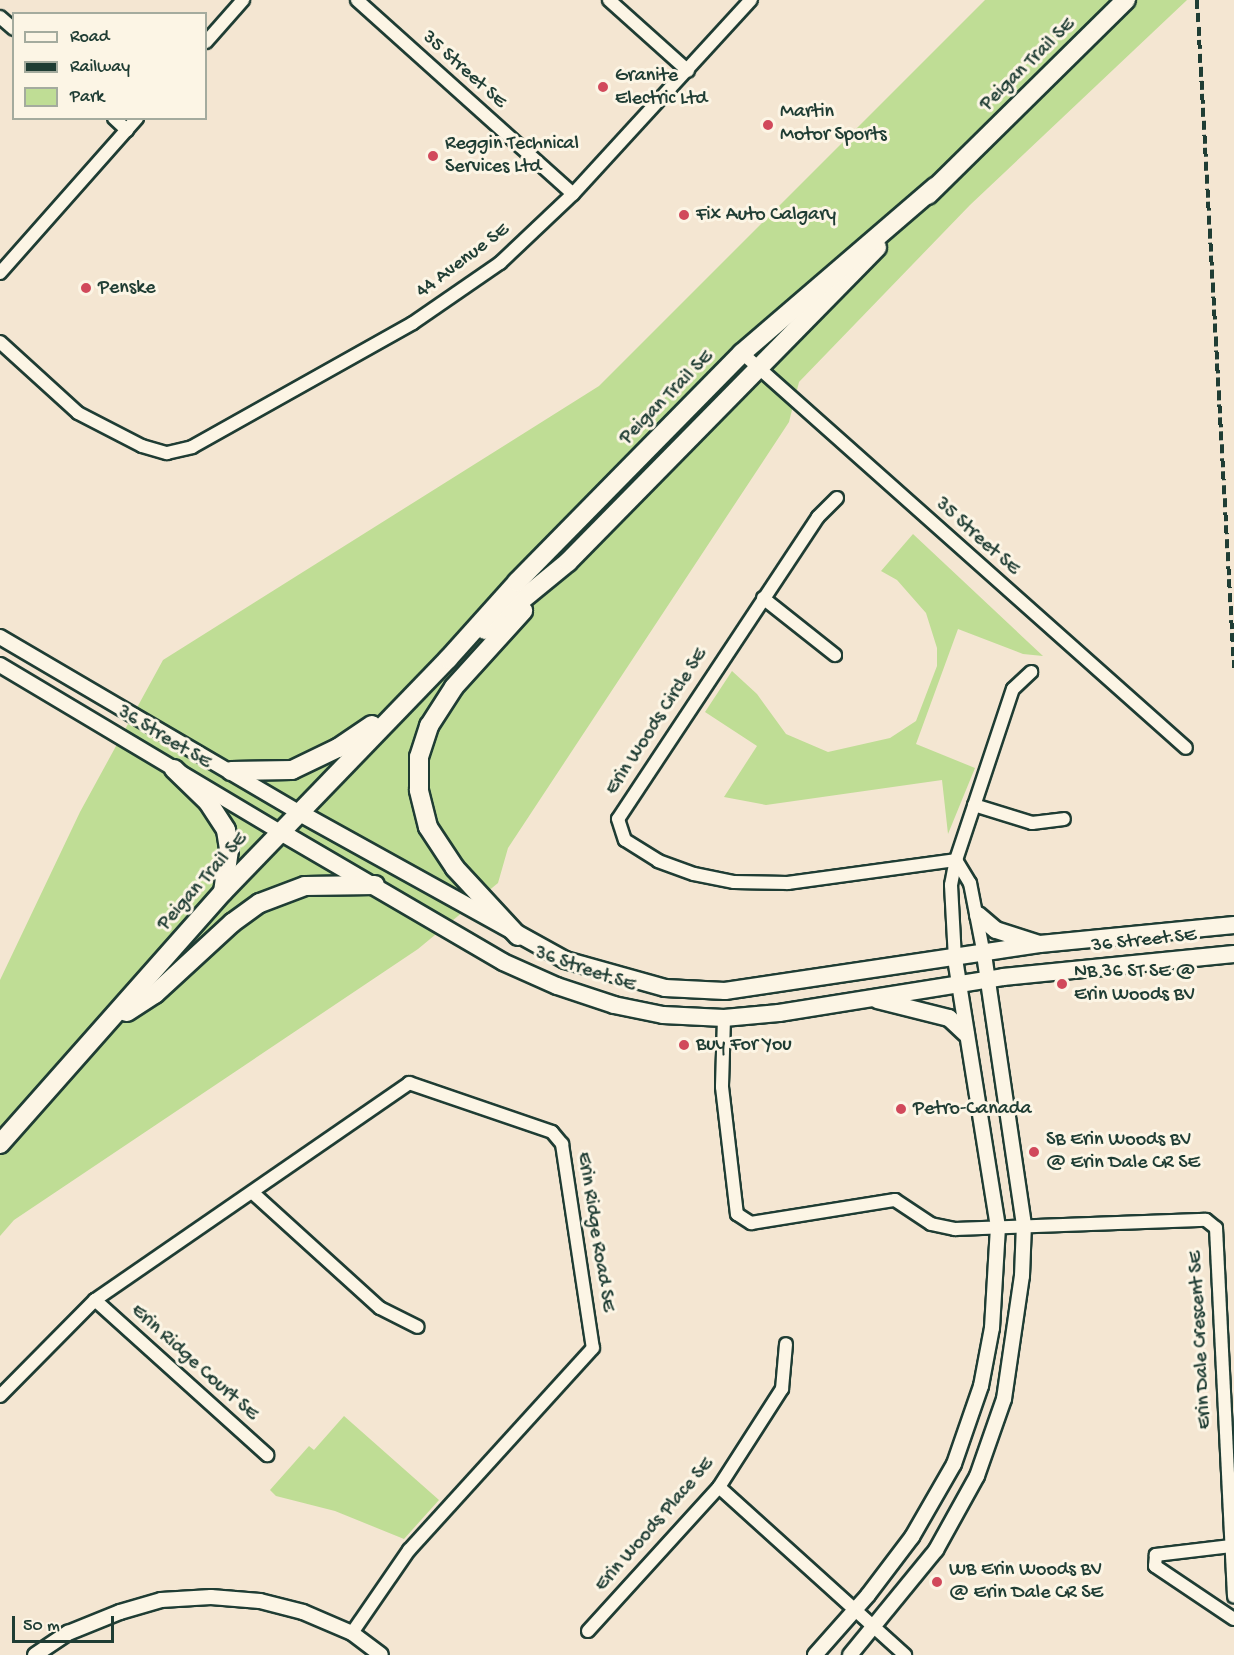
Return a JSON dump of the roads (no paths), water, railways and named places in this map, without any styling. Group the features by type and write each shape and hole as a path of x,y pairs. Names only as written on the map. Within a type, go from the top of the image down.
{"main road":[{"name":"Peigan Trail SE","path":"448,659 568,562 759,370 935,187 1126,0"},
{"name":"Peigan Trail SE","path":"0,1144 279,831 448,659 516,582 742,354 935,187"},
{"path":"518,936 455,868 428,827 419,790 419,757 429,726 454,687 568,562"},
{"path":"231,771 292,770 338,748 404,704"},
{"path":"174,769 208,802 226,830 229,850 223,892"},
{"name":"36 Street SE","path":"298,812 565,960 665,988 725,991 984,956 1040,944 1234,925"},
{"name":"36 Street SE","path":"279,831 375,885 468,944 557,986 614,1005 663,1015 724,1018 870,998 958,983 1234,954"},
{"path":"108,1025 154,994 232,923 260,903 306,886 375,885"},
{"path":"978,915 996,930 1040,944"},
{"path":"870,998 949,1018 966,1034"}],"street":[{"path":"207,41 243,0"},
{"name":"35 Street SE","path":"357,0 573,194"},
{"path":"609,0 688,71"},
{"name":"44 Avenue SE","path":"0,342 78,413 142,446 167,453 192,447 413,323 500,263 573,194 751,0"},
{"path":"0,17 12,27"},
{"path":"116,120 127,130"},
{"path":"0,273 135,120"},
{"name":"35 Street SE","path":"742,354 1186,748"},
{"name":"Erin Woods Circle SE","path":"837,498 818,516 618,819 625,840 658,861 694,874 734,882 788,882 956,860"},
{"path":"763,598 835,655"},
{"name":"36 Street SE","path":"0,637 298,812"},
{"name":"36 Street SE","path":"0,665 279,831"},
{"path":"815,1655 855,1612 912,1537 954,1464 981,1386 992,1328 998,1227 958,983 951,885 956,860 1013,689 1031,672"},
{"path":"974,806 1032,823 1064,819"},
{"path":"850,1655 874,1629 936,1550 977,1476 1004,1399 1022,1276 1024,1225 978,915 970,883 956,860"},
{"name":"Erin Dale Crescent SE","path":"724,1018 722,1087 737,1214 752,1223 895,1200 931,1224 955,1229 1206,1220 1216,1228 1234,1597"},
{"name":"Erin Ridge Road SE","path":"0,1396 95,1300 254,1193 409,1083 552,1132 562,1144 593,1348 409,1550 352,1633"},
{"path":"254,1193 380,1308 418,1327"},
{"name":"Erin Ridge Court SE","path":"95,1300 267,1455"},
{"name":"Erin Woods Place SE","path":"588,1631 719,1487 782,1389 786,1344"},
{"path":"719,1487 905,1655"},
{"path":"1231,1546 1156,1555 1155,1566 1234,1619"},
{"path":"35,1655 68,1633 161,1600 211,1597 260,1601 303,1612 352,1633 381,1655"}],"railway":[{"path":"1197,0 1234,668"}],"place":[{"name":"Granite Electric Ltd","path":"603,87"},
{"name":"Martin Motor Sports","path":"768,125"},
{"name":"Reggin Technical Services Ltd","path":"433,156"},
{"name":"Fix Auto Calgary","path":"684,215"},
{"name":"Penske","path":"86,288"},
{"name":"NB 36 ST SE @ Erin Woods BV","path":"1062,984"},
{"name":"Buy For You","path":"684,1045"},
{"name":"Petro-Canada","path":"901,1109"},
{"name":"SB Erin Woods BV @ Erin Dale CR SE","path":"1034,1152"},
{"name":"WB Erin Woods BV @ Erin Dale CR SE","path":"937,1582"}]}
